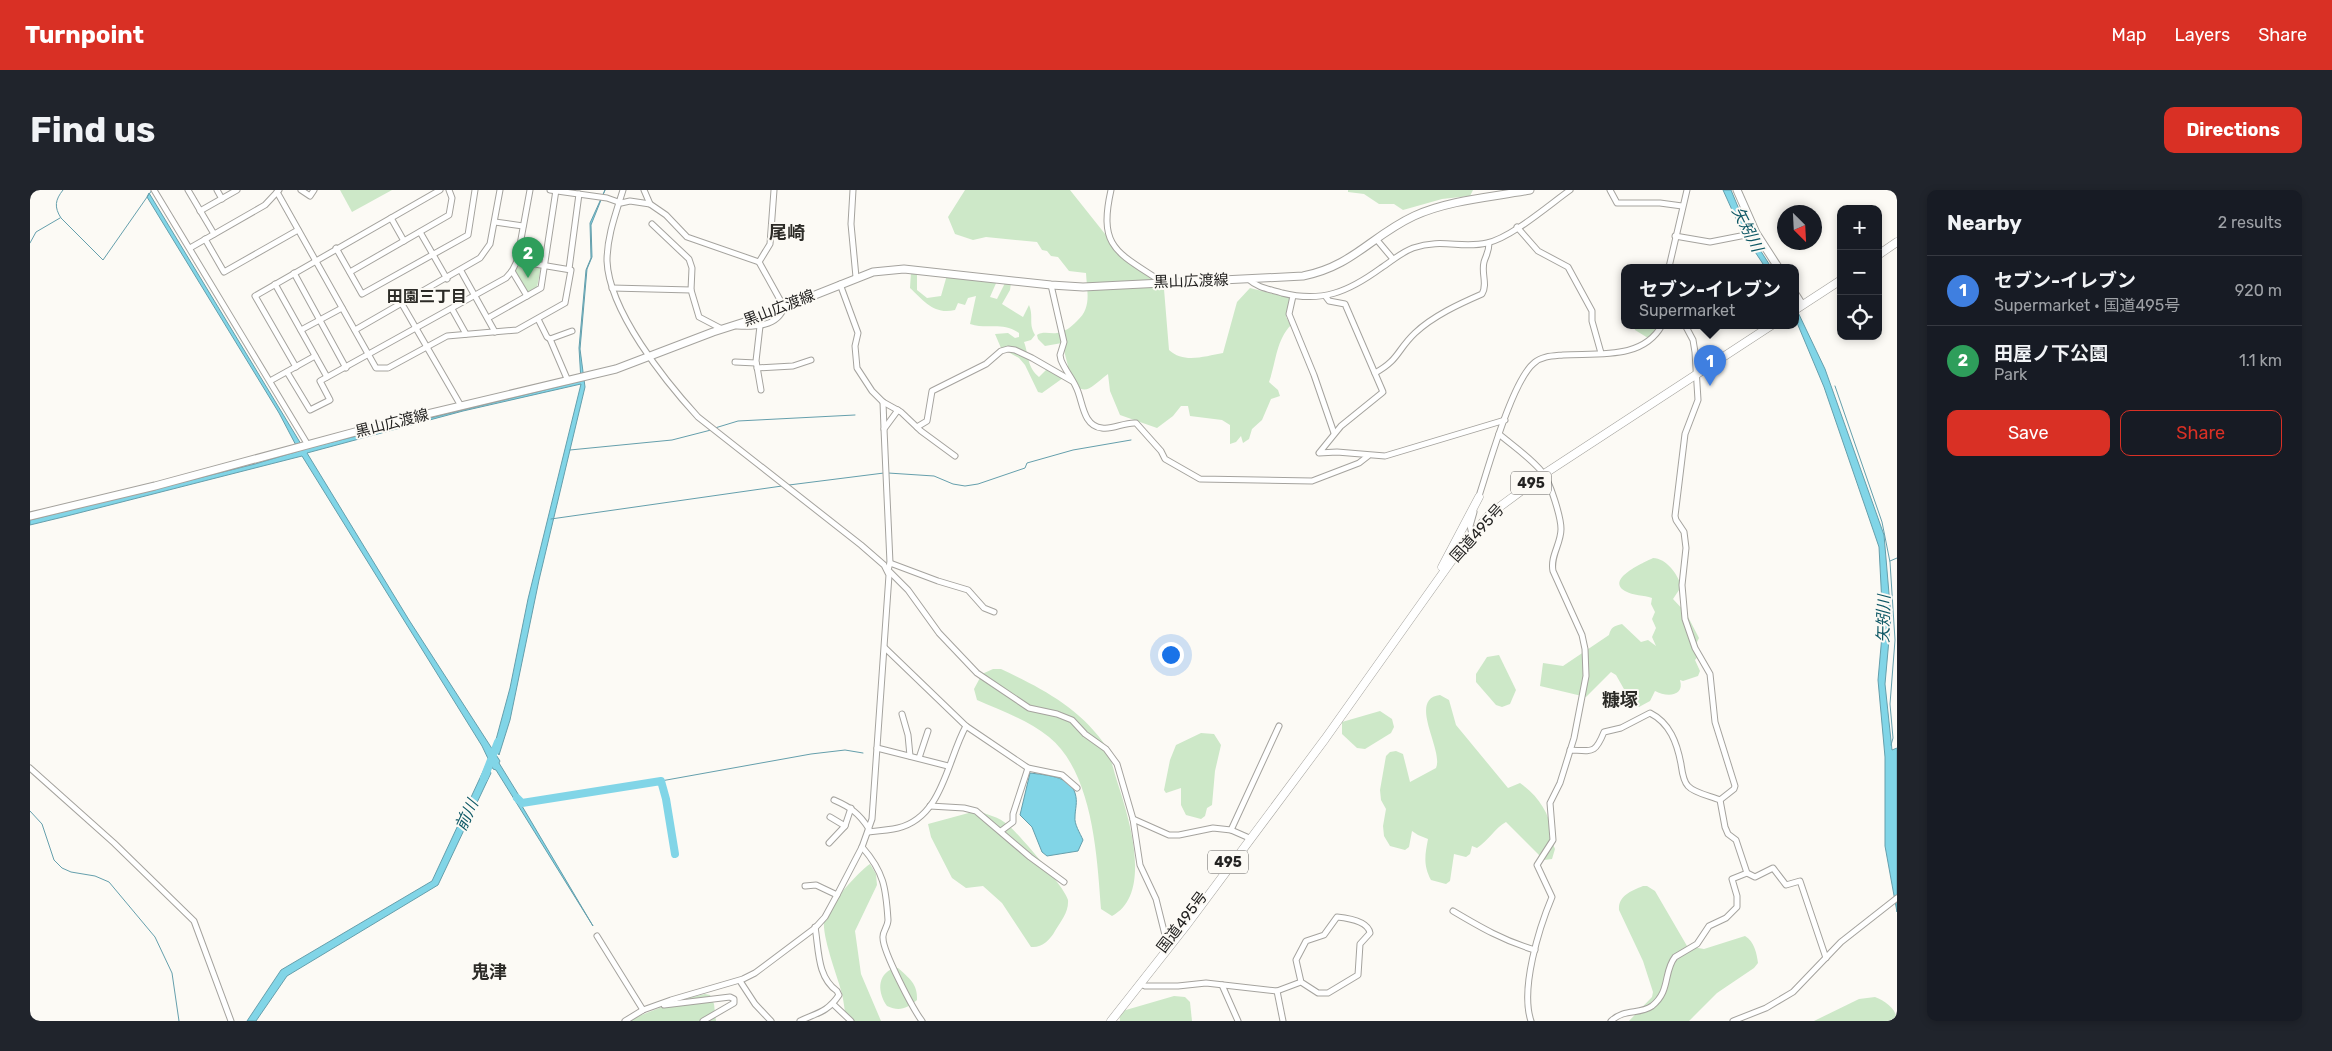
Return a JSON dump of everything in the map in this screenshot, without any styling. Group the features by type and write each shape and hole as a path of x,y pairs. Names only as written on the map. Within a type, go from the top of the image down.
{"highway":[{"path":"1882,252 1897,242"},
{"path":"1799,307 1837,283"},
{"name":"国道495号","path":"1111,1021 1244,849 1430,591 1472,534 1490,514 1544,474 1766,329"},
{"path":"1430,591 1435,578 1479,496"},
{"path":"1474,512 1477,519 1490,514"},
{"name":"国道495号","path":"1106,1021 1339,714 1350,704"}],"main road":[{"name":"黒山広渡線","path":"30,516 155,486 308,444 616,370 873,272 904,269 1084,287 1162,282 1288,278 1324,270 1345,262 1415,216 1435,209 1530,190"},
{"path":"1737,190 1756,233 1776,264"}],"street":[{"path":"154,190 308,444"},
{"path":"188,190 214,234"},
{"path":"217,190 222,199"},
{"path":"200,211 238,190"},
{"path":"301,190 310,196 314,190"},
{"path":"296,367 255,296 440,190"},
{"path":"350,272 449,215 452,198 448,190"},
{"path":"336,248 362,294 468,235 475,190"},
{"path":"355,330 461,271 480,258 486,252 495,222 500,190"},
{"path":"287,372 310,410 330,400 320,381 506,278 517,261 530,190"},
{"path":"488,318 540,288 554,190 579,194 586,193 619,202 630,201 650,204 666,214 687,237 759,262 784,307 775,319 760,326 734,325"},
{"path":"623,190 608,249 612,288 620,311 651,357 684,401 704,421 862,545 888,570 908,590 939,633 977,673 1029,708 1057,714 1072,720 1085,734 1106,749 1117,764 1133,819 1140,865 1156,899 1167,943"},
{"path":"644,190 650,204"},
{"path":"759,262 770,244 774,190"},
{"path":"853,190 851,224 856,277"},
{"path":"1111,190 1106,225 1112,243 1131,262 1162,282"},
{"path":"1481,190 1483,199"},
{"path":"1248,279 1256,286 1293,296 1326,297 1377,271 1411,248 1446,242 1468,245 1489,243 1505,236 1570,190"},
{"path":"1610,190 1617,203 1682,206"},
{"path":"1670,264 1687,190"},
{"path":"190,248 265,205 278,191 376,368 380,370 388,368 450,336 517,330 566,301 579,194"},
{"path":"391,218 404,241"},
{"path":"495,222 523,226"},
{"path":"652,224 689,259 692,268 691,290 699,317 723,329"},
{"path":"1517,227 1538,251 1568,267 1592,311 1592,321 1601,353"},
{"path":"205,240 224,272 298,230"},
{"path":"420,232 447,279"},
{"path":"1675,236 1710,242 1756,233"},
{"path":"1377,240 1393,259"},
{"path":"1374,372 1393,362 1413,335 1427,323 1482,294 1486,288 1484,263 1489,252 1489,243"},
{"path":"517,261 569,269"},
{"path":"461,271 495,332"},
{"path":"512,271 527,296"},
{"path":"294,273 346,368"},
{"path":"274,284 327,377"},
{"path":"840,284 858,333 855,346 857,368 872,391 883,402 898,410 955,456"},
{"path":"1051,285 1059,326 1064,336 1061,360 1078,390 1082,408 1087,418 1095,426 1105,428 1122,423 1136,423 1165,459 1200,479 1312,481 1359,463 1368,456"},
{"path":"612,288 691,290"},
{"path":"1293,296 1289,314 1314,375 1334,434"},
{"path":"1326,297 1329,301 1345,304 1383,392 1334,434 1319,453 1355,453 1368,456 1384,456 1504,420"},
{"path":"402,304 461,406"},
{"path":"301,330 342,308"},
{"path":"452,309 466,334"},
{"path":"538,319 547,337 550,339 568,381"},
{"path":"760,326 756,366 761,390"},
{"path":"1472,534 1470,526 1504,420 1525,374 1536,361 1549,356 1629,351 1640,348 1654,338 1660,329"},
{"path":"1687,329 1693,340 1698,400 1685,434 1675,516 1684,532 1686,548 1682,585 1685,619 1695,648 1710,674 1715,722 1735,786 1734,789 1720,800"},
{"path":"550,339 572,331"},
{"path":"917,427 927,420 932,391 990,362 1001,351 1015,350 1072,381"},
{"path":"270,381 315,356"},
{"path":"735,362 756,366 793,366 811,360"},
{"path":"625,1021 643,1010 656,1005 740,981 755,973 815,927 825,917 862,847 869,830 874,802 885,648 888,570 890,563 883,402"},
{"path":"884,429 898,410"},
{"path":"1499,434 1544,474 1561,528 1560,541 1552,563 1553,570 1586,649 1586,676 1570,750 1560,783 1550,803 1553,840 1537,865 1552,897 1542,920 1534,950 1528,990 1531,1021"},
{"path":"890,563 968,590 984,608 994,612"},
{"path":"885,648 966,726 1028,768 1062,775 1077,788"},
{"path":"1570,750 1592,751 1597,748 1604,732 1621,728 1650,713 1661,720 1673,736 1687,786 1697,793 1705,793 1720,800"},
{"path":"902,714 908,735 910,756"},
{"path":"869,830 899,828 920,817 930,806 942,787 948,766 966,726"},
{"path":"1231,830 1279,726"},
{"path":"919,758 928,731"},
{"path":"877,748 948,766"},
{"path":"30,768 114,843 194,921 232,1021"},
{"path":"1001,831 1013,822 1013,814 1028,768"},
{"path":"834,800 851,808 860,815 869,830"},
{"path":"1720,800 1725,827 1728,834 1736,840 1747,873 1755,878 1773,868 1786,885 1800,881 1826,958"},
{"path":"930,806 964,808 976,811 1030,857 1064,882"},
{"path":"828,844 845,826 851,808"},
{"path":"830,817 845,826"},
{"path":"1133,819 1169,835 1179,835 1213,828 1231,830 1247,837"},
{"path":"862,847 876,864 884,880 888,920 882,939 891,962 922,1021"},
{"path":"1611,1021 1624,1012 1648,1008 1660,999 1665,990 1675,957 1696,944 1709,926 1726,918 1737,908 1737,896 1732,879 1747,873"},
{"path":"805,886 816,886 837,896"},
{"path":"1733,1021 1781,1000 1793,992 1841,942 1895,899"},
{"path":"1453,911 1489,933 1511,943 1534,950"},
{"path":"1337,917 1362,923 1369,927 1369,935 1360,944 1358,975 1328,993 1318,993 1301,982 1296,960 1306,941 1324,935 1337,917"},
{"path":"800,1021 810,1018 833,1004 839,993 828,985 823,975 815,927"},
{"path":"597,936 643,1010"},
{"path":"740,981 755,1004 771,1021"},
{"path":"1140,984 1145,986 1178,986 1206,983 1277,991 1301,982"},
{"path":"1222,984 1238,1021"},
{"path":"1277,991 1283,1021"},
{"path":"656,1005 730,997 734,999 734,1003 703,1021"},
{"path":"833,1004 851,1021"}],"green space":[{"path":"340,190 392,190 352,212"},
{"path":"965,190 1070,190 1113,244 1164,289 1169,350 1181,357 1195,358 1223,353 1237,302 1250,288 1290,298 1286,317 1291,325 1279,345 1269,382 1278,390 1280,396 1271,399 1262,420 1252,429 1249,439 1243,443 1241,436 1236,442 1230,444 1230,425 1222,420 1190,416 1188,406 1181,406 1173,416 1157,428 1120,415 1110,391 1108,374 1087,389 1078,388 1073,384 1066,377 1068,366 1062,343 1045,346 1038,339 1037,335 1063,332 1082,316 1088,299 1086,273 1069,271 1058,257 1051,256 1047,251 1042,250 1037,242 986,237 973,240 955,234 948,217"},
{"path":"1348,190 1473,190 1470,196 1442,199 1403,210 1394,204 1379,204 1364,194 1348,192"},
{"path":"519,263 541,267 537,287 527,294 514,271"},
{"path":"911,272 917,273 917,290 927,298 941,296 947,275 997,281 990,297 997,299 1005,283 1011,283 1010,290 1002,304 1023,317 1029,305 1035,335 1031,340 1024,342 1032,369 1039,377 1047,369 1063,378 1042,393 1038,392 1025,365 1019,358 1001,348 995,334 1008,333 1015,338 1019,337 1019,333 1013,329 1001,326 977,326 970,324 976,296 968,298 965,305 958,303 955,310 935,309 910,288"},
{"path":"1635,329 1655,329 1648,338"},
{"path":"1653,558 1667,564 1680,582 1681,587 1673,599 1686,613 1699,638 1696,644 1700,654 1695,660 1700,671 1698,676 1683,681 1680,680 1681,686 1677,693 1669,695 1655,691 1650,701 1639,707 1633,705 1616,675 1611,672 1586,697 1540,686 1543,663 1563,666 1609,635 1617,625 1622,624 1641,642 1648,640 1656,646 1652,637 1656,628 1652,619 1655,612 1651,604 1652,598 1631,594 1620,586 1623,576 1635,567"},
{"path":"1499,655 1516,690 1510,704 1502,707 1496,705 1476,682 1476,674 1487,657"},
{"path":"993,669 1001,669 1056,699 1093,729 1105,746 1127,813 1134,853 1135,873 1132,890 1125,905 1112,916 1101,909 1090,817 1084,793 1075,772 1064,753 1041,731 1014,716 977,700 974,689 982,674"},
{"path":"1440,695 1449,700 1456,725 1508,788 1520,783 1542,805 1551,825 1552,833 1549,835 1555,849 1552,859 1544,860 1506,822 1477,848 1472,846 1470,854 1466,857 1454,854 1450,881 1446,884 1431,880 1428,875 1425,860 1428,839 1412,831 1409,847 1405,850 1390,846 1384,836 1383,826 1386,809 1381,800 1380,790 1386,756 1390,752 1396,751 1403,754 1410,782 1436,768 1437,760 1426,715 1427,706 1431,699"},
{"path":"1380,711 1392,719 1394,727 1391,733 1365,749 1357,748 1342,734 1342,722"},
{"path":"1201,733 1214,734 1221,745 1215,771 1212,805 1207,808 1205,816 1201,819 1186,815 1181,805 1181,788 1166,793 1164,790 1170,760 1176,745"},
{"path":"976,811 997,818 1008,825 1041,861 1068,900 1066,912 1062,920 1051,937 1042,945 1031,947 1002,903 983,886 966,888 952,878 931,837 928,824"},
{"path":"870,864 876,874 877,885 855,931 861,974 881,1021 846,1021 842,994 827,943 824,923 825,916 838,897"},
{"path":"1643,886 1647,886 1655,891 1687,946 1704,949 1745,936 1751,941 1756,952 1758,963 1754,968 1717,993 1689,1021 1629,1021 1652,997 1653,992 1643,961 1619,910 1619,905 1626,895"},
{"path":"894,968 898,968 906,975 914,985 917,994 917,1000 910,1005 896,1009 887,1006 882,996 880,985 884,975"},
{"path":"705,994 710,995 714,1004 716,1021 626,1021 680,1000"},
{"path":"1174,996 1185,997 1190,1002 1192,1021 1120,1021 1119,1012"},
{"path":"1875,997 1893,1009 1897,1021 1814,1021 1859,999"}],"water":[{"path":"605,190 591,225 592,257 587,269 580,349 585,387 539,580 510,720 499,755 494,747 510,688 528,599 581,384 463,411 307,453 409,620 500,761 499,763 523,802 522,806 593,926 496,770 493,769 482,746 302,456 30,525 30,520 255,464 299,451 279,413 147,197 149,193 304,449 581,381 579,348 586,270 591,258 590,223"},
{"path":"1723,190 1731,190 1748,231 1769,264 1763,264 1742,232"},
{"name":"矢矧川","path":"1799,314 1825,369 1884,535 1891,617 1885,684 1892,750 1897,748 1897,912 1885,846 1885,757 1878,680 1883,624 1879,547 1824,387 1799,328"},
{"path":"486,765 491,773 438,885 287,976 256,1021 247,1021 281,970 432,881"},
{"path":"1030,773 1056,777 1072,787 1076,799 1075,823 1083,840 1078,851 1047,856 1042,852 1032,827 1020,815"}],"waterway":[{"path":"63,190 56,204 61,218 103,260 152,190"},
{"path":"30,243 36,232 60,218"},
{"name":"矢矧川","path":"1835,386 1882,522 1890,562 1895,640 1890,704 1893,738 1891,745"},
{"path":"715,428 738,421 855,415"},
{"path":"570,450 672,440 711,430"},
{"path":"888,473 934,476 953,484 965,486 978,484 1025,468 1027,463 1073,450 1131,440"},
{"path":"789,485 884,473"},
{"path":"551,519 782,486"},
{"path":"1890,561 1897,558"},
{"name":"前川","path":"484,778 498,742"},
{"path":"661,781 811,754 845,750 863,753"},
{"path":"517,798 522,803 661,781 666,799 675,854"},
{"path":"30,811 42,824 54,860 62,868 71,872 95,876 109,882 155,937 172,973 179,1021"}],"place":[{"name":"田屋ノ下公園","path":"528,278"},
{"name":"セブン-イレブン","path":"1710,386"}],"district":[{"name":"尾崎","path":"787,233"},
{"name":"田園三丁目","path":"427,296"},
{"name":"糠塚","path":"1620,700"},
{"name":"鬼津","path":"489,972"}]}
